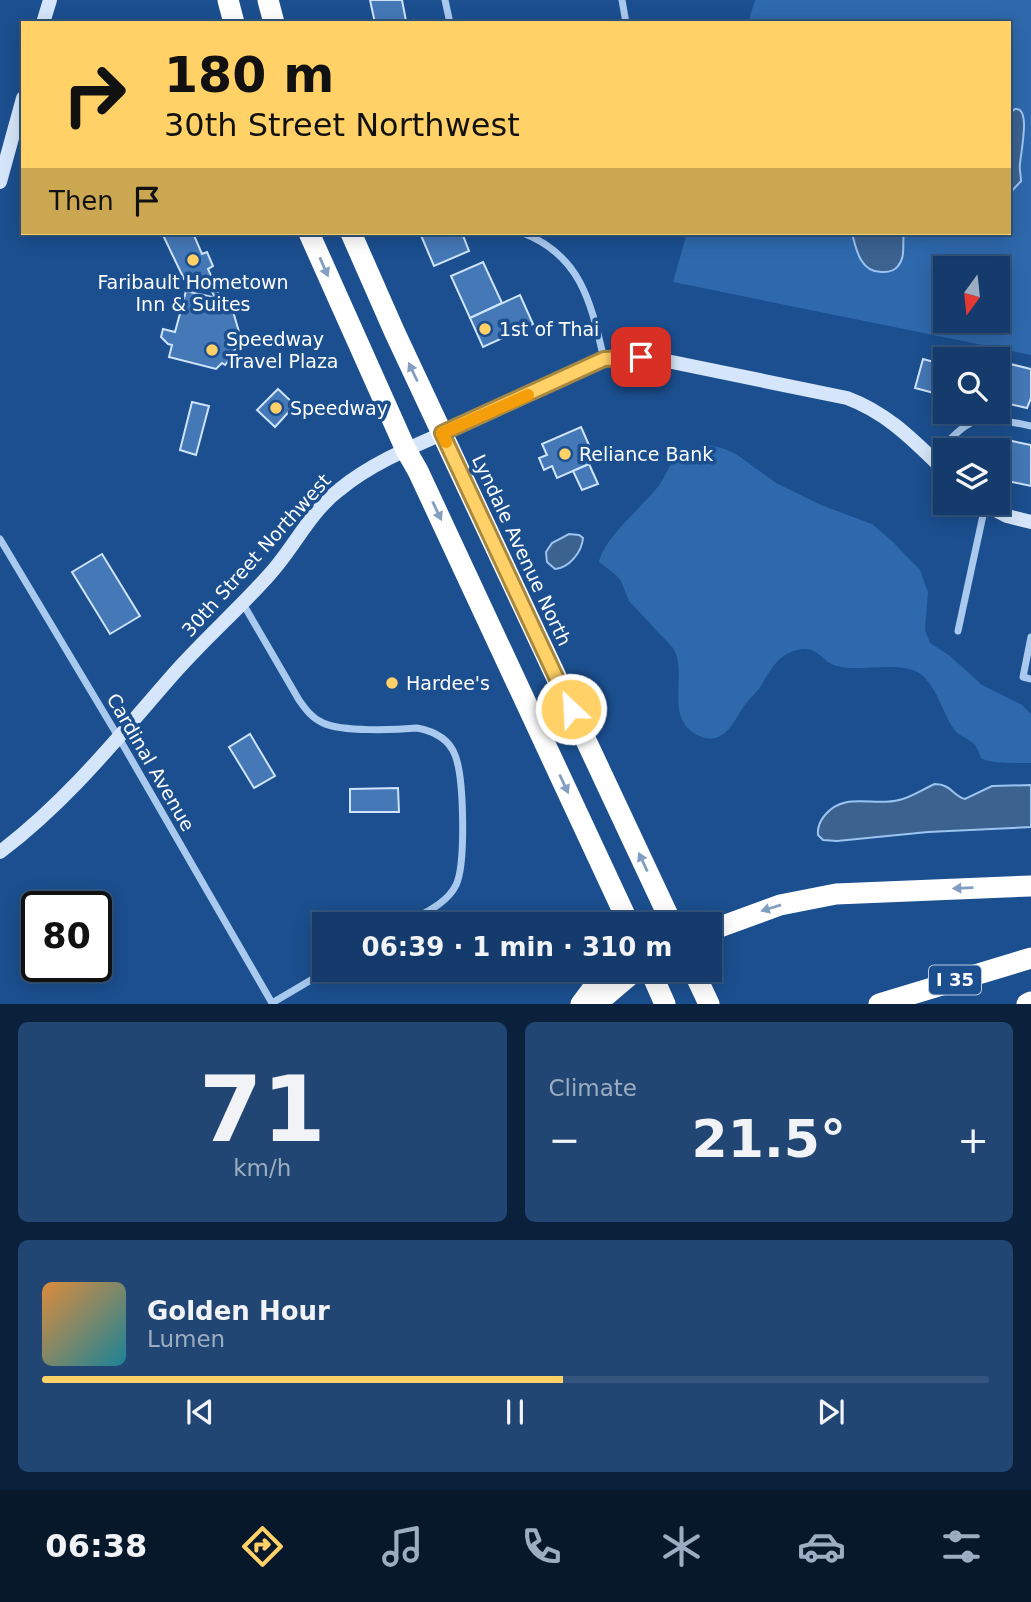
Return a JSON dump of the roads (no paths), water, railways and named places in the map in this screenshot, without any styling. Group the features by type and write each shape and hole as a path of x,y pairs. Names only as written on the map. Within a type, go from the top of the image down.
{"highway":[{"path":"228,0 233,21"},
{"path":"268,0 273,21"},
{"path":"310,235 406,450 623,912"},
{"name":"Lyndale Avenue North","path":"352,235 666,912"},
{"path":"591,842 609,912"},
{"path":"722,926 780,905 836,894 1031,886"},
{"name":"I 35","path":"879,1003 1031,958"},
{"path":"581,1003 596,982"},
{"path":"596,1003 621,982"},
{"path":"655,982 665,1003"},
{"path":"699,982 709,1003"}],"street":[{"path":"44,21 50,0"},
{"path":"445,0 450,21"},
{"path":"622,0 626,21"},
{"path":"0,182 21,106"},
{"path":"527,235 554,250 578,276 592,309 604,359"},
{"name":"30th Street Northwest","path":"0,852 32,828 55,806 119,738 193,652 290,551 319,508 338,490 362,472 406,450 604,359 652,358 840,396 881,414 933,459"},
{"path":"951,438 977,420 1000,419 1031,426"},
{"path":"958,631 981,515"},
{"path":"1005,515 1031,522"},
{"name":"Cardinal Avenue","path":"0,540 119,738 272,1003"},
{"path":"242,602 299,700 308,713 320,722 335,727 429,730 440,736 456,755 462,820 460,875 449,896 424,912"},
{"path":"1027,678 1031,637"},
{"path":"272,1003 312,979"}],"place":[{"name":"Faribault Hometown Inn & Suites","path":"193,260"},
{"name":"1st of Thai","path":"485,329"},
{"name":"Speedway Travel Plaza","path":"212,350"},
{"name":"Speedway","path":"276,408"},
{"name":"Reliance Bank","path":"565,454"},
{"name":"Hardee's","path":"392,683"}]}
